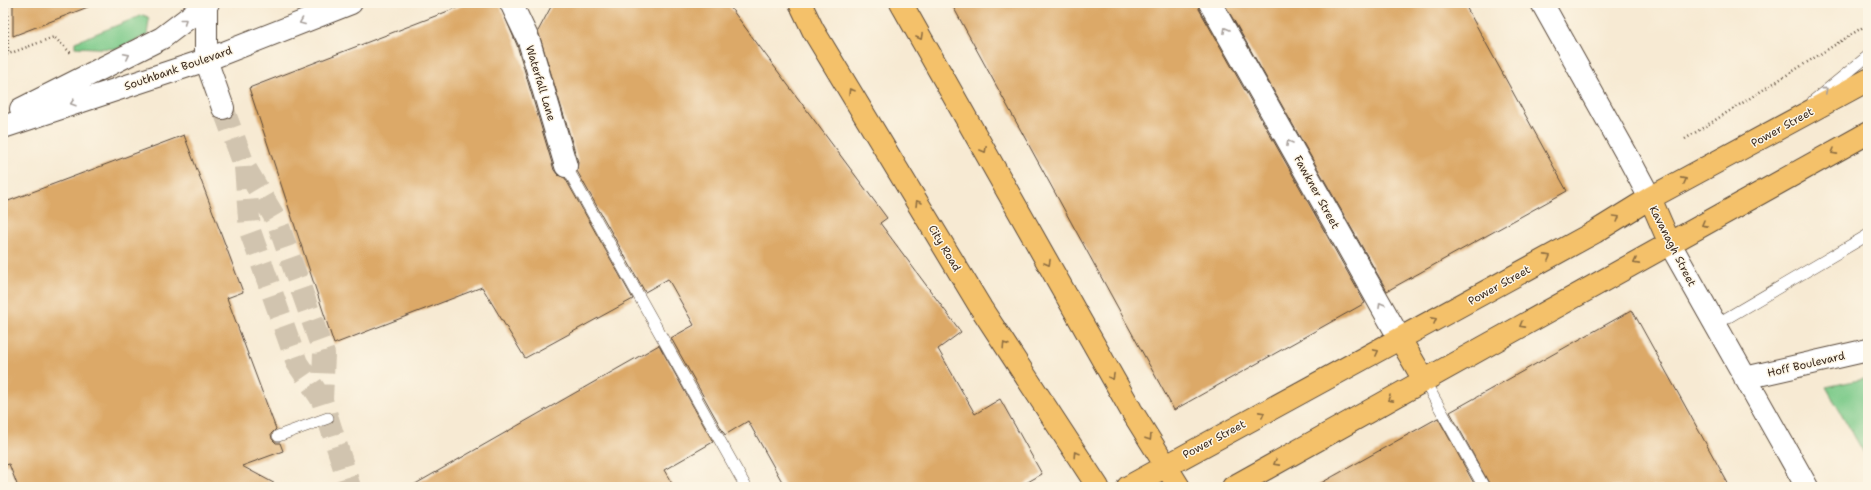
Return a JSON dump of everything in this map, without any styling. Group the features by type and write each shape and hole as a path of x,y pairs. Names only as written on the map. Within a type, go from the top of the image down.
{"highway":[{"path":"901,3 1131,410 1179,487"},
{"name":"City Road","path":"800,5 813,30 981,308 1098,487"},
{"name":"Power Street","path":"1128,487 1594,232 1650,198 1868,80"},
{"path":"1233,487 1868,133"},
{"name":"Kavanagh Street","path":"1650,198 1670,244"},
{"name":"Fawkner Street","path":"1400,339 1424,380"}],"street":[{"path":"206,3 206,60 223,108"},
{"path":"3,118 162,38 206,3"},
{"name":"Southbank Boulevard","path":"3,126 206,60 352,3"},
{"name":"Waterfall Lane","path":"510,3 529,41 566,166"},
{"name":"Fawkner Street","path":"1210,3 1400,339"},
{"name":"Kavanagh Street","path":"1542,3 1650,198"},
{"name":"Kavanagh Street","path":"1670,244 1744,378 1807,487"},
{"name":"Hoff Boulevard","path":"1744,378 1868,350"}],"lane":[{"path":"1785,124 1868,56"},
{"path":"566,166 745,484"},
{"path":"1715,325 1868,235"},
{"path":"1424,380 1484,487"},
{"path":"278,436 328,418"}],"path":[{"path":"7,3 8,54"},
{"path":"1685,139 1868,24"},
{"path":"3,56 54,37"}],"green space":[{"path":"143,15 148,17 149,20 147,35 117,49 75,47 75,42"},
{"path":"1868,378 1868,460 1826,387"}],"building":[{"path":"13,3 92,3 93,5 13,36"},
{"path":"469,3 499,3 517,45 554,170 558,175 565,178 633,299 525,358 482,287 334,344 249,88"},
{"path":"553,3 727,3 887,218 880,223 961,332 938,349 975,414 1000,399 1042,474 1019,487 785,487 748,421 725,435 671,338 694,325 668,279 645,292 577,171 578,162 538,31"},
{"path":"951,3 1198,3 1199,9 1365,303 1174,410"},
{"path":"1224,3 1464,3 1567,191 1387,291"},
{"path":"184,135 243,292 227,298 276,429 271,434 272,439 276,443 280,443 283,451 242,466 281,487 18,487 9,464 3,466 3,203"},
{"path":"1632,310 1730,487 1491,487 1450,412"},
{"path":"659,345 713,442 664,470 674,487 410,487"},
{"path":"1438,418 1476,487 1314,487 1436,419"}],"tunnel":[{"path":"223,108 245,167 277,221 324,354 322,400"},
{"path":"245,167 250,231 297,363 322,400 350,487"}]}
